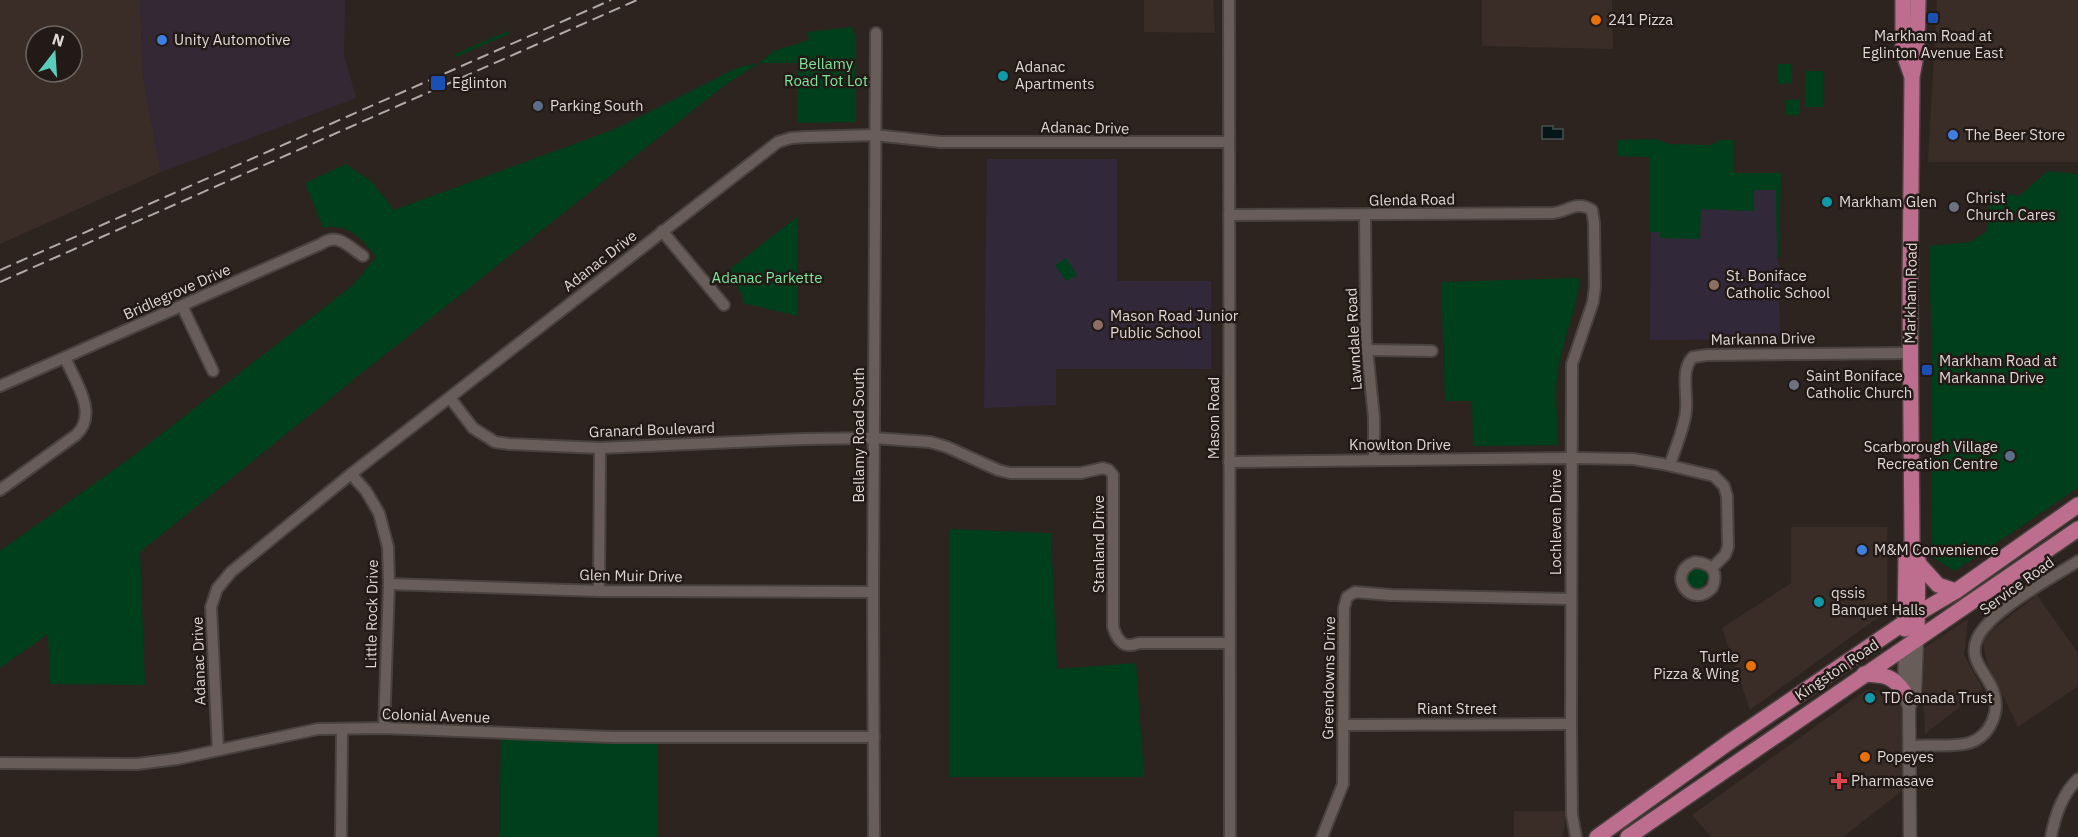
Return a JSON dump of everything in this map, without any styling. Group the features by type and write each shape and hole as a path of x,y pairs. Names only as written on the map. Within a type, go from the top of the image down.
{"main road":[{"name":"Markham Road","path":"1903,0 1903,51 1912,77"},
{"name":"Markham Road","path":"1911,618 1918,563 1918,556 1912,545 1910,353 1912,77 1917,50 1918,0"},
{"name":"Kingston Road","path":"1597,837 1728,743 1911,618 1956,591 2078,505"},
{"name":"Kingston Road","path":"1628,837 2078,529"},
{"name":"Markham Road","path":"1911,643 1906,556 1912,545"},
{"path":"1918,563 1938,585 1956,591"},
{"path":"1864,674 1887,675 1897,681 1907,699"}],"street":[{"name":"Mason Road","path":"1229,0 1230,837"},
{"name":"Bellamy Road South","path":"874,837 876,33"},
{"name":"Adanac Drive","path":"218,750 213,596 231,572 351,474 778,142 791,138 874,135 941,142 1228,142"},
{"name":"Glenda Road","path":"1229,215 1552,213 1580,205 1592,210"},
{"name":"Lochleven Drive","path":"1576,837 1572,815 1571,724 1572,364 1593,302 1595,287 1592,210"},
{"name":"Lawndale Road","path":"1365,215 1368,350 1374,418 1374,460"},
{"path":"662,231 724,305"},
{"name":"Bridlegrove Drive","path":"0,386 327,240 343,241 363,256"},
{"path":"182,306 213,371"},
{"path":"1368,350 1432,351"},
{"name":"Markanna Drive","path":"1670,465 1684,423 1687,367 1693,357 1910,353"},
{"path":"0,490 76,435 85,424 86,407 65,358"},
{"name":"Granard Boulevard","path":"450,398 473,428 495,442 510,444 600,447 874,438"},
{"name":"Stanland Drive","path":"874,438 930,442 947,447 998,470 1010,472 1081,473 1103,468 1109,470 1113,475 1114,486 1113,627 1116,637 1125,645 1131,646 1139,643 1228,643"},
{"path":"599,591 600,447"},
{"name":"Knowlton Drive","path":"1229,462 1572,458 1633,459 1670,465 1714,476 1724,486 1727,496 1728,547 1725,555 1713,567"},
{"name":"Little Rock Drive","path":"351,474 366,491 379,513 388,547 390,585 384,728"},
{"name":"Service Road","path":"1910,746 1924,744 1955,746 1978,740 1983,735 1994,718 1995,708 1993,690 1975,660 1976,641 1979,635 1985,626 2001,612 2078,561"},
{"name":"Glen Muir Drive","path":"390,585 599,591 873,592"},
{"name":"Greendowns Drive","path":"1322,837 1343,784 1344,608 1350,594 1355,592 1391,595 1571,599"},
{"name":"Markham Road","path":"1910,837 1910,746 1907,699 1911,643"},
{"name":"Riant Street","path":"1343,725 1571,724"},
{"name":"Colonial Avenue","path":"0,763 137,764 177,759 318,729 384,728 612,737 874,737"},
{"path":"341,837 342,729"},
{"path":"2051,837 2061,802 2078,778"}],"shaded area":[{"path":"0,0 140,0 143,76 161,172 0,244"},
{"path":"140,0 345,0 344,55 356,98 161,172 143,76"},
{"path":"1144,0 1213,0 1215,33 1144,32"},
{"path":"1482,0 1612,0 1613,49 1482,46"},
{"path":"1937,0 2078,0 2078,162 1928,162"},
{"path":"1542,126 1563,129 1563,139 1542,139"},
{"name":"Mason Road Junior Public School","path":"987,159 1117,159 1117,281 1211,281 1211,369 1056,369 1056,405 984,408"},
{"name":"St. Boniface Catholic School","path":"1651,189 1777,190 1780,339 1650,340"},
{"path":"1791,527 1887,527 1887,611 1750,710 1722,628 1791,583"},
{"path":"2037,595 2078,653 2078,686 2018,727 1987,663 1982,638"},
{"path":"1968,619 1964,655 1983,689 1925,734 1921,650"},
{"path":"1866,690 1888,692 1902,704 1903,790 1843,837 1711,837 1692,815"},
{"path":"1514,811 1566,811 1563,837 1514,837"}],"green space":[{"name":"Bellamy Road Tot Lot","path":"852,27 856,37 856,122 797,123 797,63 759,63 774,51 809,40 807,32"},
{"path":"508,31 509,34 456,57 455,54"},
{"path":"759,63 725,85 140,552 145,685 50,684 48,634 0,668 0,551 133,456 353,285 376,257 353,233 339,227 323,228 305,183 346,164 372,182 394,210 615,129 739,67"},
{"path":"1778,64 1791,64 1792,83 1778,84"},
{"path":"1805,71 1823,71 1823,107 1805,107"},
{"path":"1800,99 1800,115 1785,115 1785,100"},
{"path":"1656,139 1669,144 1711,145 1720,140 1734,140 1733,173 1781,173 1779,259 1777,258 1776,190 1754,190 1754,211 1701,209 1700,239 1660,238 1660,232 1650,232 1650,157 1617,156 1617,140"},
{"path":"2048,171 2078,174 2078,488 1955,571 1932,557 1932,362 1929,246 1971,242 1987,231 1990,190 2019,196"},
{"name":"Adanac Parkette","path":"797,217 797,316 743,303 741,293 736,286 720,277"},
{"path":"1066,258 1077,275 1066,281 1055,265"},
{"path":"1580,278 1558,370 1556,398 1558,445 1473,446 1472,401 1445,401 1441,282"},
{"path":"949,529 1051,533 1057,669 1136,663 1144,777 949,777"},
{"path":"1694,568 1708,568 1710,572 1704,585 1698,589 1689,587 1686,578 1688,572"},
{"path":"501,738 658,740 657,837 499,837"}],"railway":[{"path":"0,270 611,0"},
{"path":"0,282 637,0"}],"place":[{"name":"Markham Road at Eglinton Avenue East","path":"1933,18"},
{"name":"241 Pizza","path":"1596,20"},
{"name":"Unity Automotive","path":"162,40"},
{"name":"Adanac Apartments","path":"1003,76"},
{"name":"Eglinton","path":"438,83"},
{"name":"Parking South","path":"538,106"},
{"name":"The Beer Store","path":"1953,135"},
{"name":"Markham Glen","path":"1827,202"},
{"name":"Christ Church Cares","path":"1954,207"},
{"name":"St. Boniface Catholic School","path":"1714,285"},
{"name":"Mason Road Junior Public School","path":"1098,325"},
{"name":"Markham Road at Markanna Drive","path":"1927,370"},
{"name":"Saint Boniface Catholic Church","path":"1794,385"},
{"name":"Scarborough Village Recreation Centre","path":"2010,456"},
{"name":"M&M Convenience","path":"1862,550"},
{"name":"qssis Banquet Halls","path":"1819,602"},
{"name":"Turtle Pizza & Wing","path":"1751,666"},
{"name":"TD Canada Trust","path":"1870,698"},
{"name":"Popeyes","path":"1865,757"},
{"name":"Pharmasave","path":"1839,781"}]}
